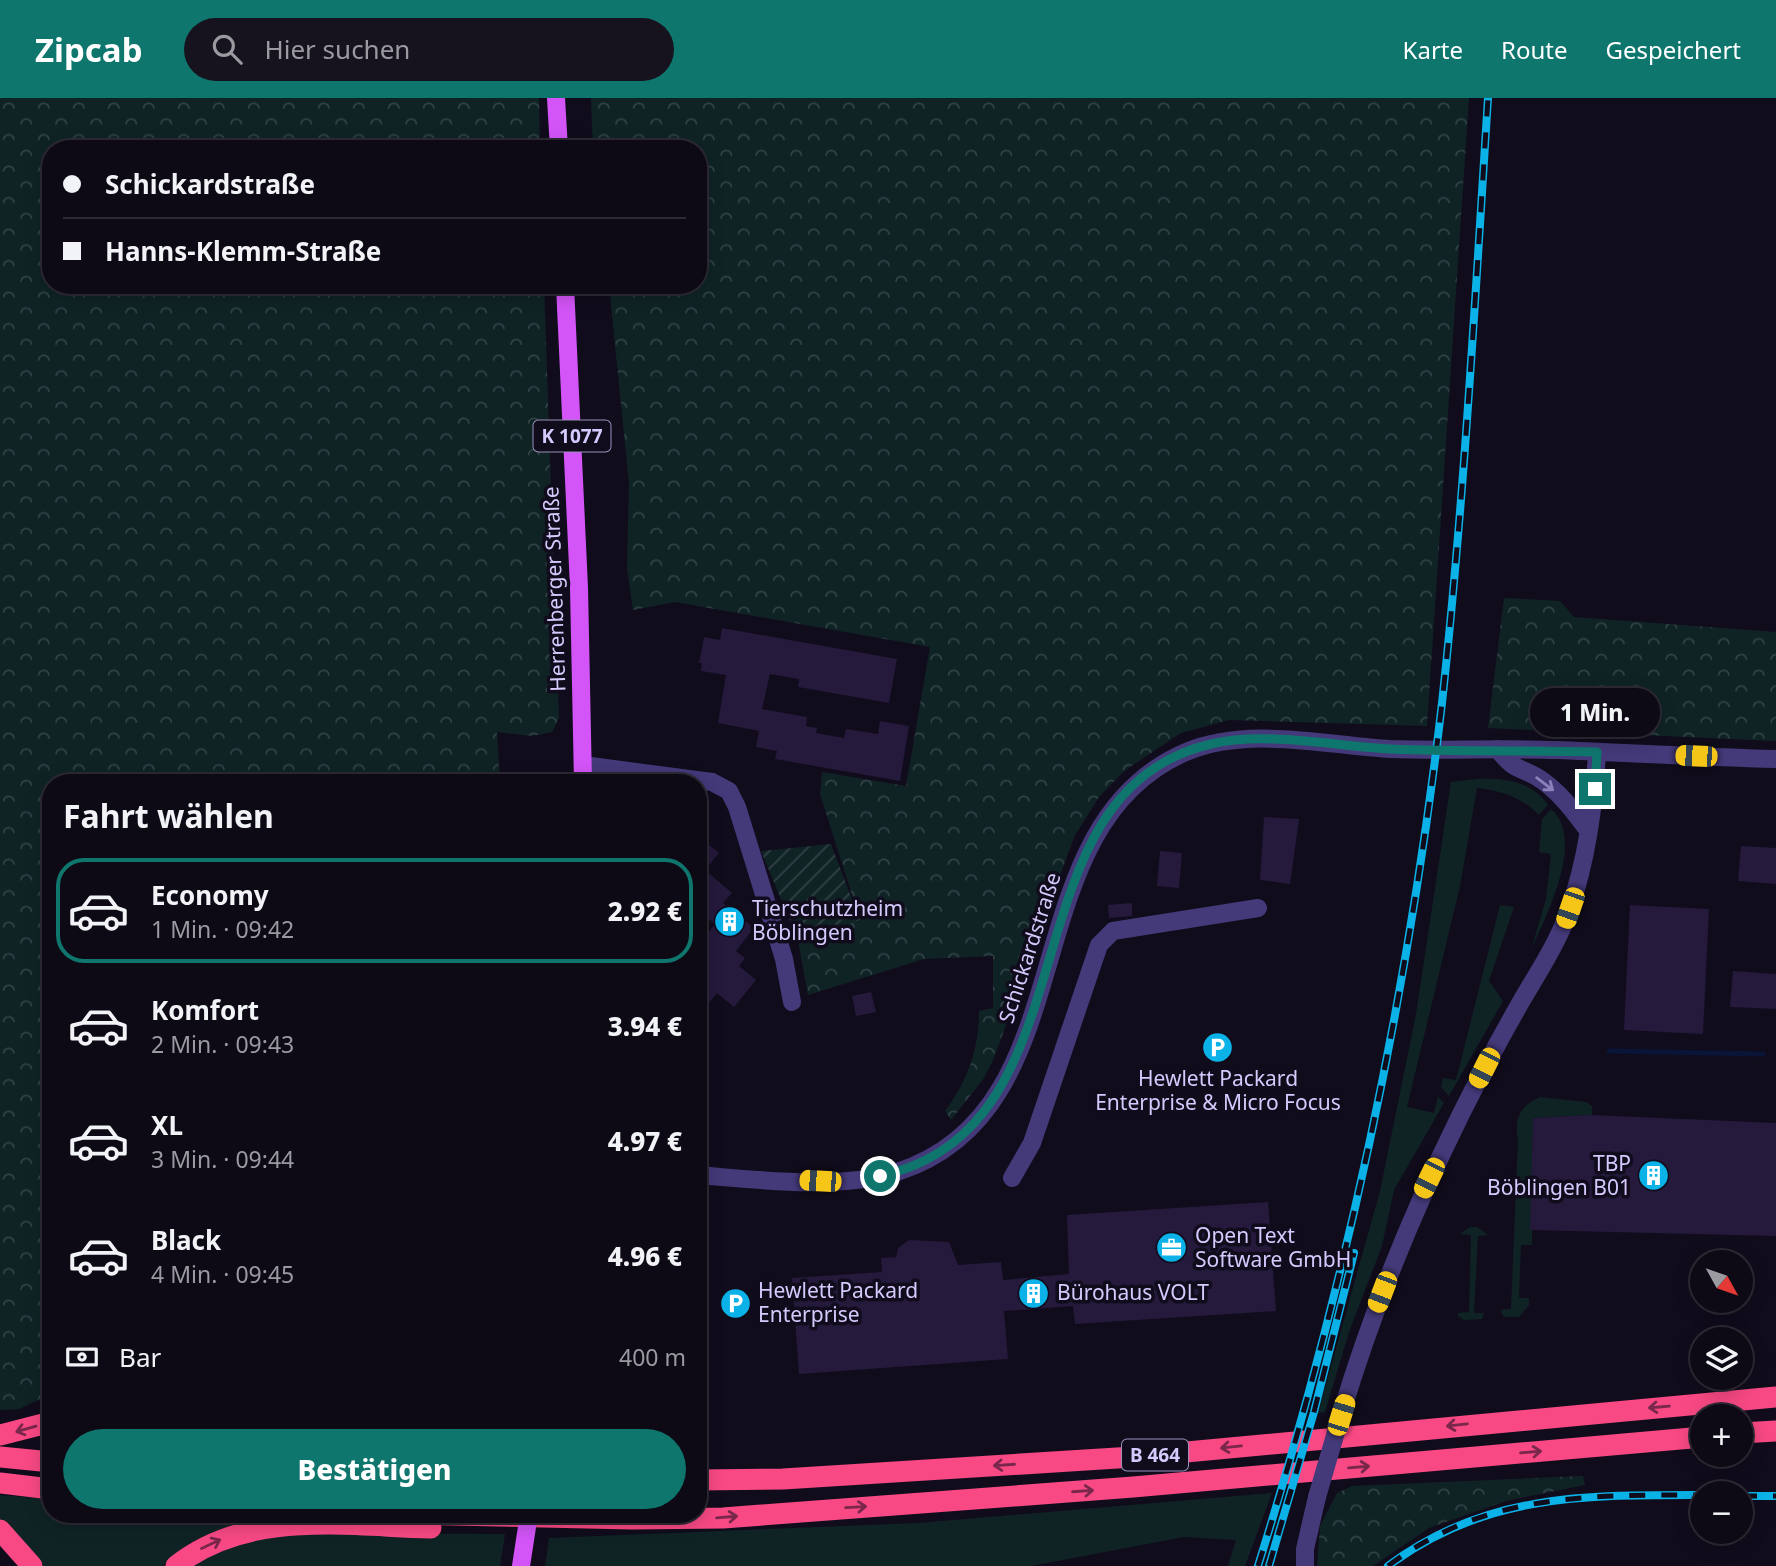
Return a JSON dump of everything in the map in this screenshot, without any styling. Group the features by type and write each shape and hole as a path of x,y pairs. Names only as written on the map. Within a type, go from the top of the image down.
{"highway":[{"name":"B 464","path":"707,1480 783,1479 1133,1457 1776,1397"},
{"path":"0,1435 42,1424"},
{"path":"1753,1432 1776,1431"},
{"name":"B 464","path":"707,1518 1119,1488 1690,1438"},
{"path":"0,1457 42,1461"},
{"path":"0,1483 42,1488"},
{"path":"176,1566 203,1548 250,1530 302,1525 436,1528 446,1523"},
{"path":"0,1530 32,1566"}],"main road":[{"path":"556,98 558,140"},
{"name":"Herrenberger Straße","path":"565,294 580,600 583,773"},
{"path":"521,1566 528,1523"}],"street":[{"name":"Schickardstraße","path":"707,1176 820,1181 863,1179 897,1172 936,1155 970,1129 1001,1090 1022,1048 1068,899 1098,830 1133,787 1165,764 1212,744 1244,740 1391,749 1497,749 1776,760"},
{"path":"1497,749 1514,769 1537,778 1553,790 1587,829"},
{"path":"1306,1566 1305,1549 1317,1497 1364,1338 1419,1199 1495,1046 1548,958 1576,890 1595,789 1597,752"},
{"name":"Herrenberger Straße","path":"707,782 729,791 737,807 782,951 792,1002"},
{"path":"1012,1178 1032,1143 1100,945 1114,931 1258,908"}],"green space":[{"path":"0,98 539,98 540,140 42,140 42,294 544,294 559,718 552,732 532,736 497,732 500,774 42,774 42,1398 19,1409 0,1410"},
{"path":"591,98 1469,98 1427,726 1229,720 1181,733 1124,771 1099,797 1074,837 994,1058 984,1078 951,1120 945,1111 971,1064 979,1011 993,1008 993,956 924,959 808,995 798,940 860,920 820,794 822,772 906,786 930,647 675,602 633,610 627,568 629,484 610,294 707,294 707,140 593,140"},
{"path":"1504,598 1560,601 1574,617 1776,632 1776,741 1488,728"},
{"path":"1497,779 1526,786 1548,805 1539,815 1511,796 1477,788 1460,886 1407,1107 1434,1113 1438,1097 1444,1103 1394,1190 1382,1246 1349,1332 1325,1412 1318,1413 1380,1191 1416,1014 1451,782"},
{"path":"1551,809 1561,822 1565,839 1564,858 1553,898 1531,950 1546,899 1551,854 1539,852 1542,819"},
{"path":"831,844 860,920 798,940 761,851"},
{"path":"1500,905 1514,907 1489,981 1503,1001 1449,1096 1441,1087 1443,1078 1456,1080"},
{"path":"1540,1097 1586,1102 1592,1106 1592,1115 1533,1118 1532,1245 1521,1245 1519,1298 1529,1298 1529,1305 1519,1317 1504,1317 1500,1310 1511,1309 1517,1125 1523,1109"},
{"path":"1470,1227 1477,1227 1488,1235 1478,1236 1474,1313 1484,1313 1482,1319 1464,1320 1458,1313 1469,1312 1471,1235 1460,1234"},
{"path":"1583,1476 1585,1485 1506,1501 1429,1528 1373,1566 1317,1566 1320,1526 1337,1493 1352,1486"},
{"path":"1272,1493 1245,1566 1228,1566 1236,1540 1184,1537 1031,1566 545,1566 549,1538 918,1523"},
{"path":"0,1495 42,1498 42,1523 246,1523 197,1540 163,1566 41,1566 0,1519"},
{"path":"289,1533 505,1534 500,1566 189,1566 221,1548"}],"building":[{"path":"722,628 897,659 889,703 798,687 799,679 770,674 762,709 807,717 806,726 817,728 816,733 844,738 846,729 878,734 880,721 909,726 900,781 775,759 777,751 756,747 759,731 718,723 726,675 701,671 702,663 699,663 704,637 720,640"},
{"path":"1264,817 1299,819 1290,884 1260,880"},
{"name":"Tierschutzheim Böblingen","path":"707,843 719,853 707,868"},
{"path":"1741,846 1776,848 1776,884 1738,881"},
{"path":"1160,851 1182,853 1179,888 1157,886"},
{"name":"Tierschutzheim Böblingen","path":"707,872 732,893 723,903 754,928 736,951 745,958 739,966 756,980 734,1007 717,993 707,1005 707,934 715,924 707,917"},
{"path":"1132,903 1132,916 1109,918 1108,905"},
{"path":"1630,905 1709,909 1703,1034 1624,1030"},
{"path":"1733,971 1776,974 1776,1009 1730,1007"},
{"path":"871,992 876,1012 856,1016 852,996"},
{"name":"TBP Böblingen B01","path":"1592,1115 1776,1123 1776,1236 1530,1230 1533,1118"},
{"name":"Bürohaus VOLT","path":"1268,1202 1276,1311 1075,1324 1073,1306 1004,1311 1008,1359 799,1374 792,1278 882,1272 881,1258 896,1257 898,1248 909,1240 949,1242 958,1265 1001,1262 1003,1280 1069,1274 1067,1215"}],"waterway":[{"path":"1609,1051 1763,1054"}],"railway":[{"path":"1258,1566 1290,1460 1346,1246 1392,1030 1411,922 1428,812 1450,628 1488,98"},
{"path":"1269,1566 1314,1412 1354,1253"},
{"path":"1388,1566 1425,1542 1462,1524 1500,1511 1578,1498 1690,1495"},
{"path":"1753,1496 1776,1496"}],"place":[{"name":"Tierschutzheim Böblingen","path":"729,921"},
{"name":"Hewlett Packard Enterprise & Micro Focus","path":"1218,1047"},
{"name":"TBP Böblingen B01","path":"1654,1176"},
{"name":"Open Text Software GmbH","path":"1172,1248"},
{"name":"Bürohaus VOLT","path":"1034,1293"},
{"name":"Hewlett Packard Enterprise","path":"735,1303"}],"route":[{"path":"880,1176 897,1172 936,1155 970,1129 1001,1090 1022,1048 1068,899 1098,830 1113,808 1133,787 1155,769 1185,752 1212,744 1244,740 1391,749 1597,752 1595,789"}]}
